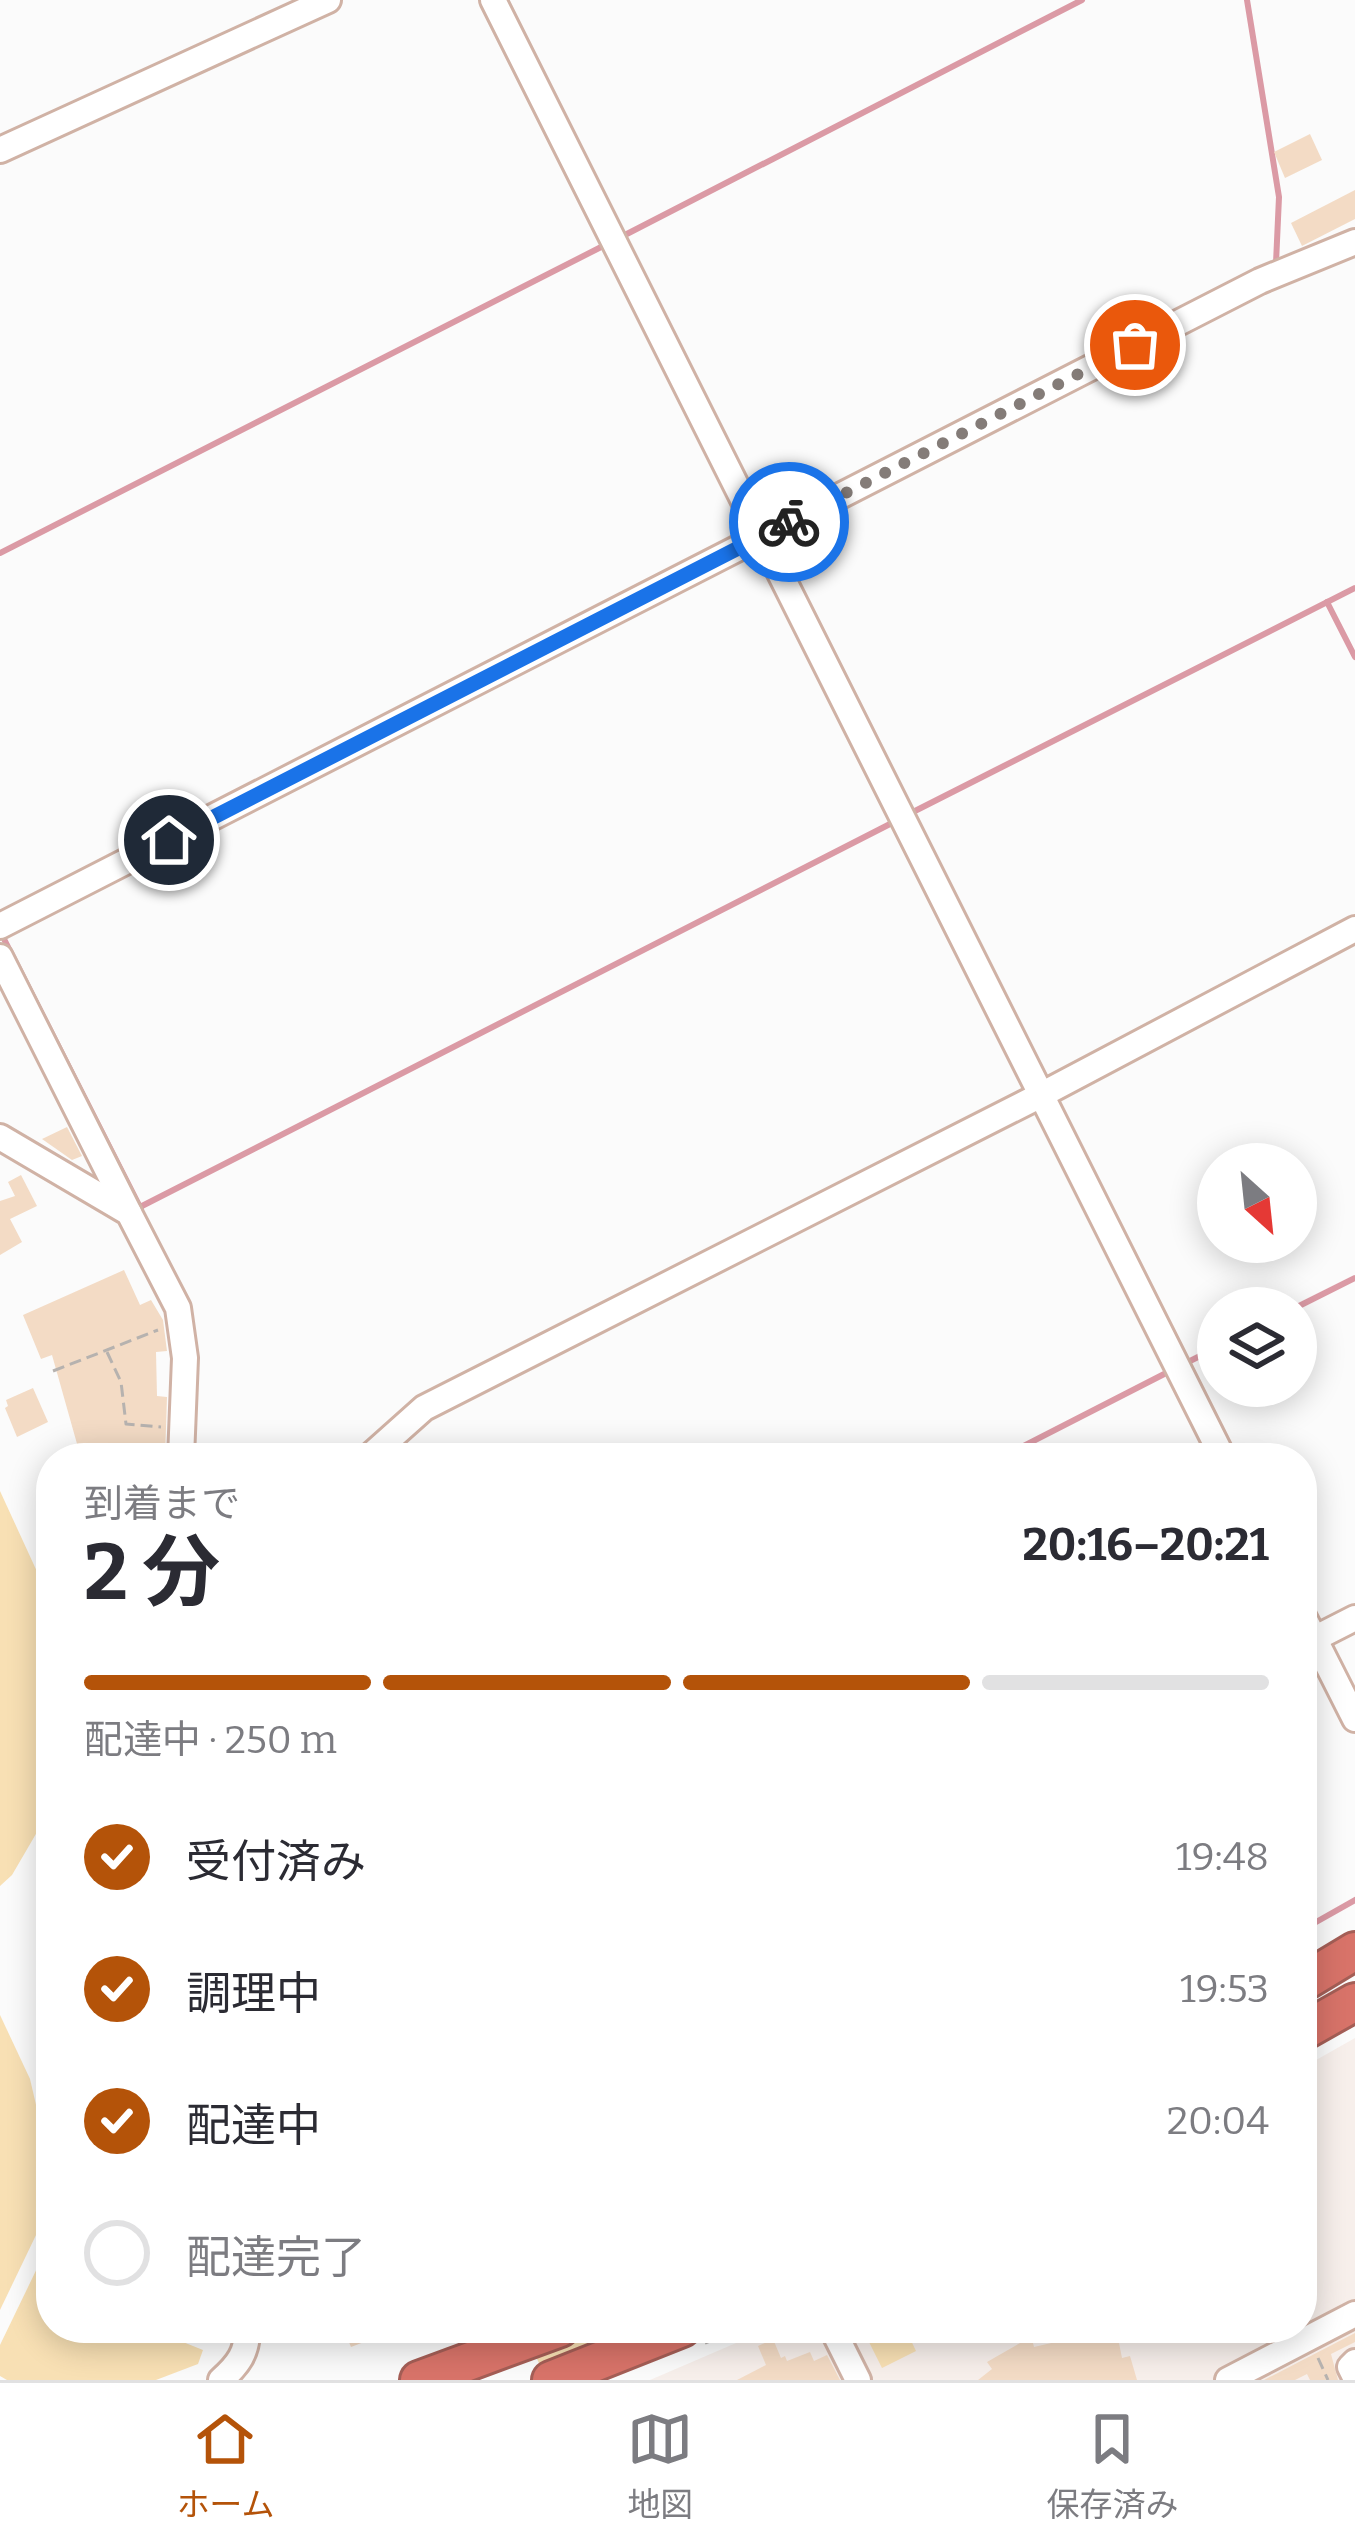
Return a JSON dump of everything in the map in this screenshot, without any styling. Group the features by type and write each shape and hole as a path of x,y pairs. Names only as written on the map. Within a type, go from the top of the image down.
{"highway":[{"path":"1317,1973 1355,1951"},
{"path":"1317,2024 1355,2002"},
{"path":"419,2380 519,2343"},
{"path":"551,2380 670,2343"}],"street":[{"path":"0,150 328,0"},
{"path":"503,3 759,537 1215,1443"},
{"path":"0,926 1260,281 1355,242"},
{"path":"385,1443 424,1408 1355,929"},
{"path":"0,957 178,1308 184,1358 180,1443"},
{"path":"0,1137 129,1213"},
{"path":"1317,1637 1355,1618"},
{"path":"1317,1657 1355,1719"},
{"path":"1317,2334 1355,2314"},
{"path":"221,2380 238,2365 248,2343"},
{"path":"840,2343 858,2380"},
{"path":"1228,2380 1299,2343"},
{"path":"1355,2362 1351,2367 1355,2377"}],"path":[{"path":"53,1371 178,1322"},
{"path":"106,1350 121,1382 126,1424 148,1424 177,1443"}],"shaded area":[{"path":"0,1491 36,1569 36,1834 12,1875 0,1886"},
{"path":"0,2015 30,2079 36,2105 36,2235 0,2310"},
{"path":"1355,2038 1355,2380 650,2380 736,2343 1317,2343 1317,2060"},
{"path":"36,2270 36,2343 186,2343 203,2350 198,2364 156,2380 7,2380 0,2376 0,2345"},
{"path":"561,2343 613,2343 542,2370 534,2352"},
{"path":"870,2343 912,2343 916,2351 882,2368"}],"building":[{"path":"1310,134 1322,160 1285,178 1274,152"},
{"path":"1355,190 1355,219 1302,246 1291,223"},
{"path":"67,1127 82,1156 72,1160 42,1139"},
{"path":"21,1175 37,1206 10,1219 22,1242 0,1255 0,1201 15,1196 8,1182"},
{"path":"124,1270 140,1305 151,1300 163,1320 167,1351 156,1352 157,1396 167,1397 165,1443 77,1443 52,1355 41,1359 23,1315"},
{"path":"33,1388 48,1422 17,1437 6,1400"},
{"path":"1355,2333 1355,2342 1331,2354 1338,2380 1310,2380 1307,2374 1295,2380 1264,2380"},
{"path":"775,2343 787,2361 810,2352 814,2361 827,2355 840,2380 737,2380 766,2365 758,2346"},
{"path":"1020,2343 1034,2347 1119,2343 1122,2358 1130,2356 1137,2380 978,2380 992,2369 987,2362"}],"waterway":[{"path":"621,237 1082,0"},
{"path":"1247,0 1279,197 1276,263 1271,266"},
{"path":"0,553 609,243"},
{"path":"909,814 1355,588"},
{"path":"1327,602 1355,657"},
{"path":"140,1207 890,824"},
{"path":"4,939 141,1209"},
{"path":"1317,1297 1355,1278"},
{"path":"1184,1364 1197,1358"},
{"path":"1029,1443 1172,1370"},
{"path":"1317,1922 1355,1900"}],"way so far":[{"path":"789,522 1135,345"}],"route":[{"path":"169,840 789,522"}]}
